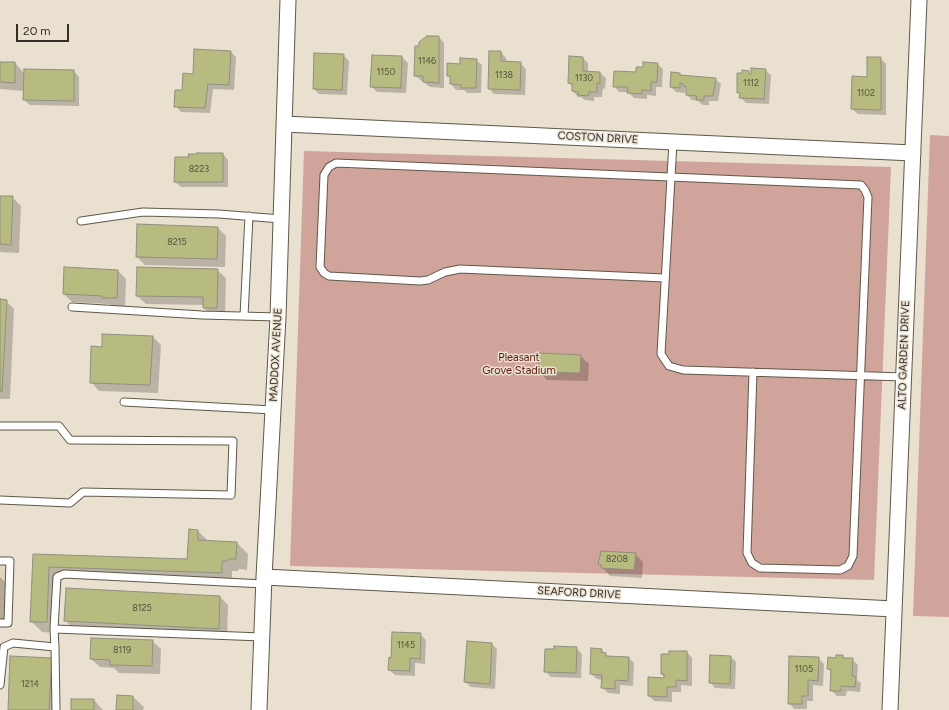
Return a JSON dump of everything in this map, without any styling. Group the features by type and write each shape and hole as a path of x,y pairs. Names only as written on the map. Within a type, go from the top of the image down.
{"street":[{"name":"MADDOX AVENUE","path":"259,710 264,580 278,317 288,0"},
{"name":"ALTO GARDEN DRIVE","path":"890,710 919,0"},
{"name":"COSTON DRIVE","path":"284,124 913,153"},
{"name":"SEAFORD DRIVE","path":"264,580 894,609"}],"lane":[{"path":"673,142 661,354 668,366 683,370 904,377"},
{"path":"665,278 460,269 445,272 420,281 329,276 320,267 324,175 329,167 336,163 861,186 865,190 868,197 853,556 848,566 840,570 760,568 752,563 747,554 753,372"},
{"path":"81,221 143,212 249,216 282,219"},
{"path":"244,316 249,216"},
{"path":"72,307 202,315 278,317"},
{"path":"124,402 273,410"},
{"path":"0,426 59,426 70,440 233,441 231,495 83,492 70,503 0,500"},
{"path":"0,561 10,561 8,623 0,623"},
{"path":"56,710 54,629 57,577 64,574 264,580"},
{"path":"54,629 262,637"},
{"path":"0,685 4,647 13,643 55,647"}],"shaded area":[{"path":"0,562 8,563 7,621 0,621"}],"green space":[{"path":"930,135 949,136 949,617 913,616"},
{"name":"Pleasant Grove Stadium","path":"304,151 891,167 874,580 290,566"}],"building":[{"path":"427,36 439,36 439,83 423,82 423,76 414,76 415,46 419,46 419,42"},
{"path":"194,49 231,51 229,85 208,84 205,108 174,107 175,90 182,90 183,73 193,74"},
{"path":"489,51 501,51 501,61 521,62 520,90 488,89"},
{"path":"314,53 344,54 342,90 313,89"},
{"path":"372,55 402,56 401,88 370,87"},
{"path":"569,56 583,57 583,71 600,72 600,84 597,83 597,92 589,92 588,96 578,95 578,92 572,91 572,84 568,83"},
{"path":"867,57 881,57 881,110 851,109 852,76 867,77"},
{"path":"460,58 477,59 476,88 461,88 461,85 450,84 450,76 447,76 447,63 460,64"},
{"path":"0,62 15,62 15,83 0,82"},
{"path":"643,62 658,63 657,82 651,82 651,91 642,90 642,94 627,93 628,87 613,87 614,71 636,72 636,67 643,67"},
{"path":"751,68 766,69 764,99 739,98 740,93 737,93 737,73 742,73 742,70 749,71 749,74 751,74"},
{"path":"24,69 74,70 74,101 23,100"},
{"path":"671,72 680,73 680,75 716,78 713,96 704,96 704,100 696,100 697,96 686,95 686,86 683,86 683,84 680,83 680,88 670,87"},
{"path":"223,153 223,182 174,182 175,157 189,157 188,154"},
{"path":"0,196 13,196 11,245 0,244"},
{"path":"137,224 218,227 217,259 136,257"},
{"path":"64,267 118,270 117,298 63,294"},
{"path":"137,267 218,269 217,308 203,308 203,297 136,296"},
{"path":"0,299 7,300 2,392 0,391"},
{"path":"102,334 153,336 150,385 90,383 91,346 102,347"},
{"path":"539,353 581,355 580,373 538,372"},
{"path":"189,529 198,530 198,540 237,542 236,559 222,561 222,573 49,567 47,622 30,622 33,554 187,559"},
{"path":"601,551 636,553 634,570 601,568 601,565 598,564"},
{"path":"66,588 220,596 219,629 64,621"},
{"path":"392,632 421,633 420,659 410,658 410,671 388,670 389,657 391,658"},
{"path":"91,638 153,640 152,666 110,665 110,660 90,659"},
{"path":"467,641 492,643 490,684 464,682"},
{"path":"554,646 577,647 576,673 544,672 545,649 554,649"},
{"path":"591,648 602,649 601,652 606,653 606,656 629,657 628,681 615,680 615,689 601,688 602,675 590,674"},
{"path":"669,651 687,651 687,681 676,680 676,687 667,687 667,697 648,696 648,677 664,678 664,674 661,674 661,654 669,654"},
{"path":"710,655 731,656 730,684 709,683"},
{"path":"836,655 843,655 843,658 853,658 852,676 856,677 855,687 841,686 841,691 830,691 831,669 827,669 828,657 836,658"},
{"path":"10,656 52,658 49,710 8,710"},
{"path":"789,656 819,657 818,681 808,680 808,696 802,696 802,704 788,704"},
{"path":"117,695 133,696 133,710 116,710"},
{"path":"71,699 94,699 94,710 71,710"}]}
